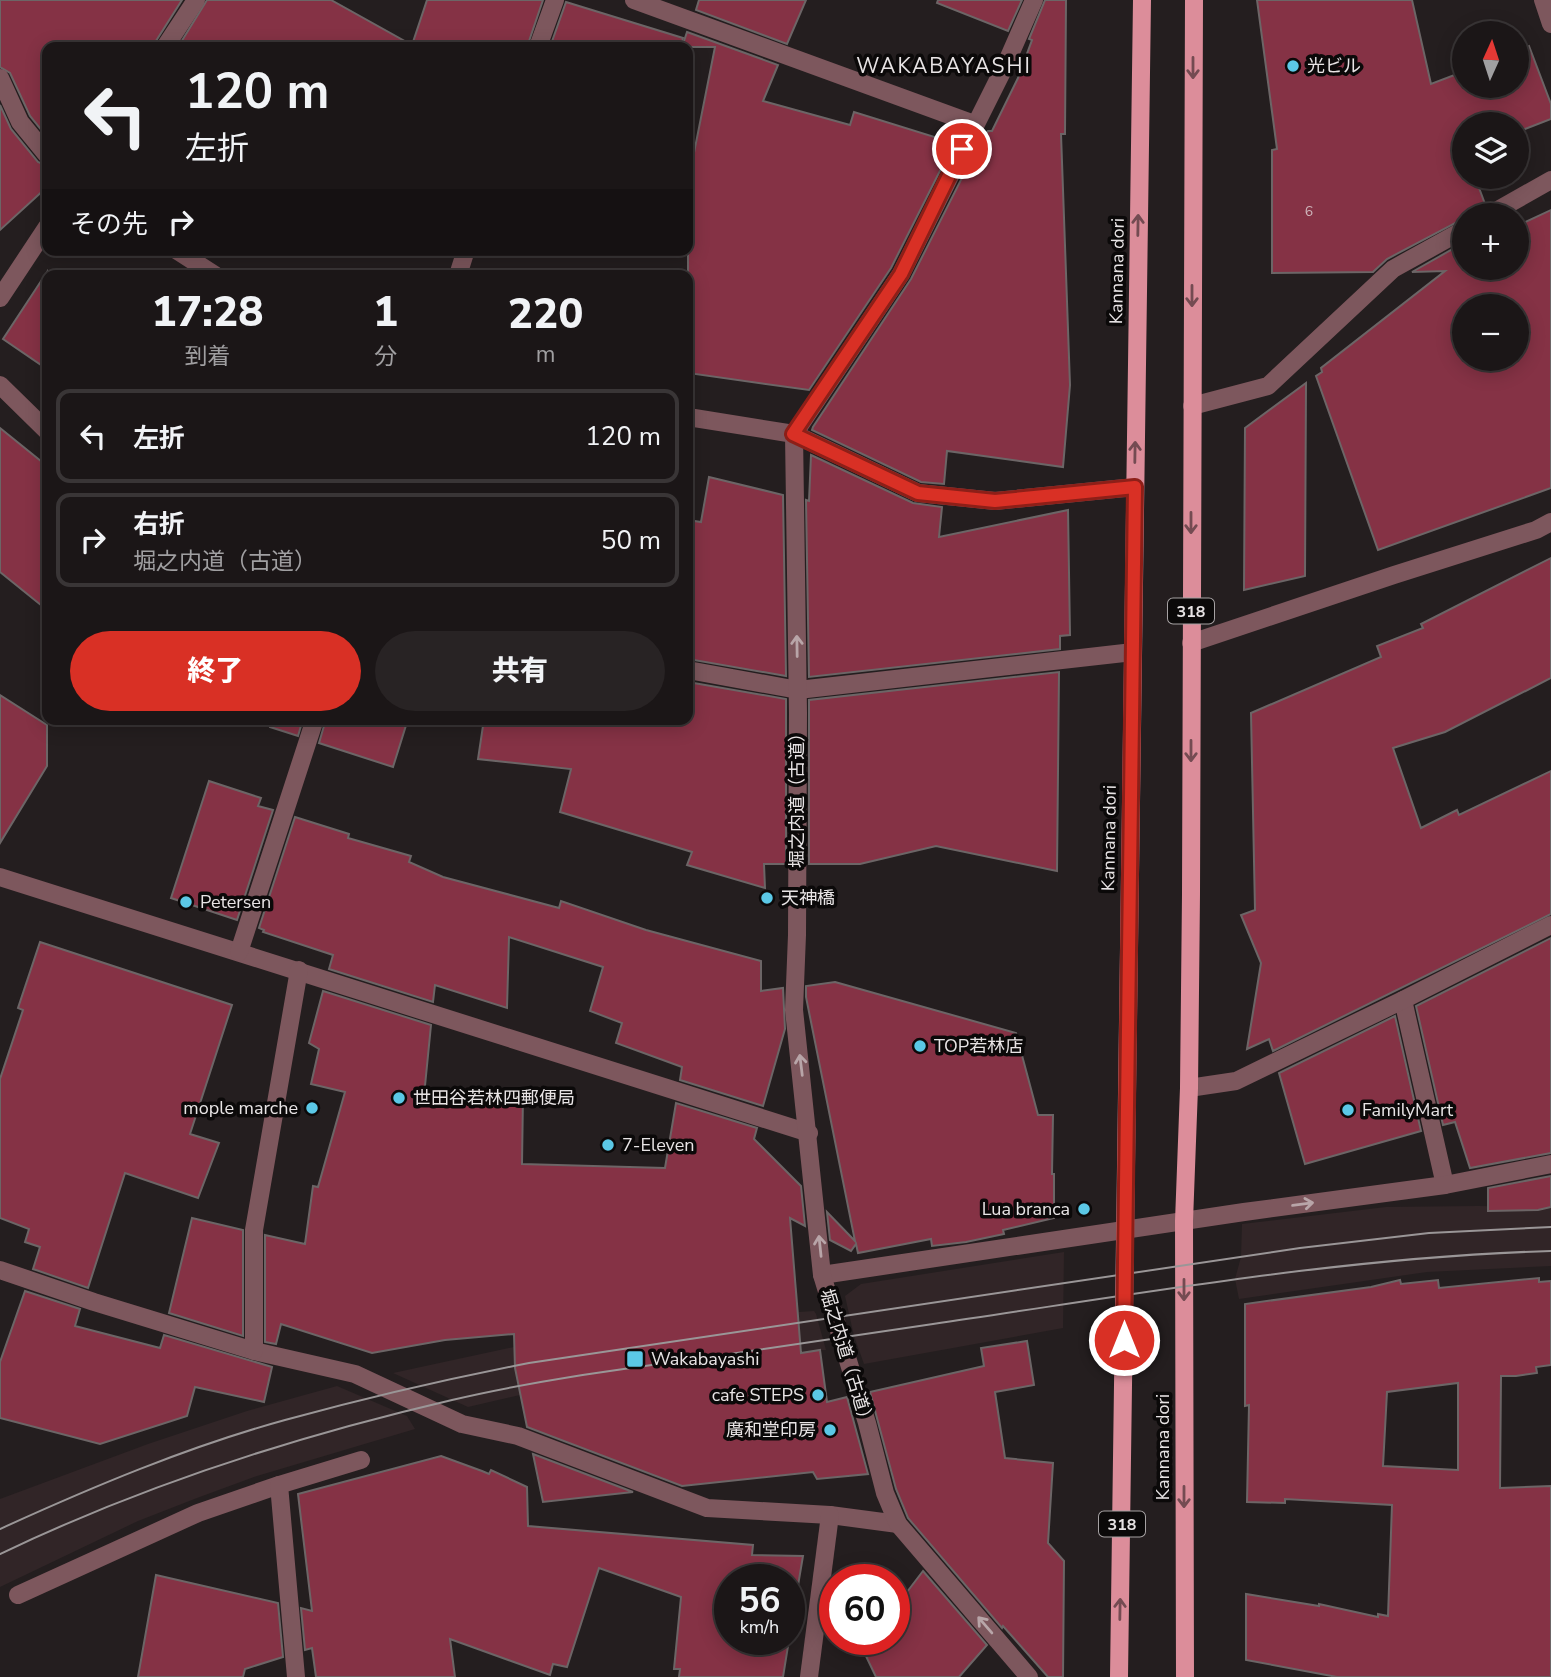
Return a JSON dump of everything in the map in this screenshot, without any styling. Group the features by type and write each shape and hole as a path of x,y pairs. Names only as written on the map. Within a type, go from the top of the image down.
{"main road":[{"name":"Kannana dori","path":"1119,1677 1142,0"},
{"name":"Kannana dori","path":"1185,1677 1184,1221 1189,1088 1194,0"}],"street":[{"path":"168,42 195,0"},
{"path":"540,42 555,0"},
{"path":"634,0 974,124"},
{"path":"793,434 901,274 1005,66 1034,0"},
{"path":"1543,0 1551,24"},
{"path":"0,78 20,122 42,149"},
{"path":"1510,203 1551,180"},
{"path":"0,299 42,235"},
{"path":"1192,406 1268,386 1393,269 1452,236"},
{"path":"185,256 207,270"},
{"path":"0,385 42,426"},
{"path":"693,418 793,434 918,493 995,501 1135,487"},
{"name":"堀之内道（古道）","path":"793,434 797,690 797,935 794,1010 822,1275 867,1423 885,1493 898,1524 1030,1677"},
{"path":"1191,643 1536,530 1551,522"},
{"path":"693,671 797,690 1133,652"},
{"path":"239,952 313,725"},
{"path":"0,877 808,1133"},
{"path":"1189,1088 1236,1081 1551,925"},
{"path":"254,1350 254,1230 299,970"},
{"path":"1403,1000 1445,1185"},
{"path":"822,1275 1445,1185 1551,1164"},
{"path":"0,1270 94,1302 254,1350 355,1374 462,1424 518,1436 707,1508 830,1515 898,1524"},
{"path":"18,1595 198,1513 361,1461"},
{"path":"279,1485 296,1677"},
{"path":"809,1677 830,1515"}],"shaded area":[{"path":"1386,1207 1551,1207 1551,1266 1427,1272 1239,1299 1235,1279 1241,1257 1242,1224"},
{"path":"1064,1252 1063,1328 864,1364 845,1296 861,1284"},
{"path":"797,1288 799,1312 814,1311 816,1314 826,1350 820,1350 822,1365 524,1411 520,1395 468,1407 393,1373 514,1347 514,1330 746,1293"},
{"path":"337,1386 407,1416 415,1429 257,1476 197,1498 138,1521 0,1587 0,1499 148,1444 247,1411"}],"building":[{"path":"0,0 182,0 156,42 42,42 42,131 30,116 10,73 0,67"},
{"path":"207,0 331,0 407,42 181,42"},
{"path":"427,0 543,0 529,42 413,42"},
{"path":"699,0 806,0 787,44 696,10"},
{"path":"938,0 1022,0 1008,31 937,3"},
{"path":"1045,0 1066,0 1065,134 1061,134 1070,385 1063,467 947,451 944,484 921,482 812,430 911,279 976,150 988,131 992,131 1018,78 1032,40 1029,39"},
{"path":"1257,0 1412,0 1431,84 1452,76 1452,98 1530,98 1530,49 1551,104 1551,119 1529,127 1529,112 1452,112 1452,189 1479,189 1485,203 1452,203 1452,225 1387,259 1373,272 1272,273 1272,150 1277,149"},
{"path":"566,2 683,38 682,42 552,42"},
{"path":"687,32 778,65 763,101 850,125 854,112 954,143 891,268 809,390 693,374 693,270 688,270 688,256 693,256 693,153 715,47 693,47 693,42 684,42"},
{"path":"0,105 11,129 42,164 42,192 0,230"},
{"path":"1551,210 1551,488 1378,550 1316,376 1322,372 1321,368 1445,271 1412,272 1452,249 1452,280 1529,280 1529,220"},
{"path":"42,280 42,366 3,339"},
{"path":"1306,383 1305,576 1244,590 1245,428"},
{"path":"0,428 42,462 42,606 0,572"},
{"path":"811,455 913,503 942,507 939,537 1068,510 1070,635 1060,636 1060,649 809,677 806,500 809,501"},
{"path":"709,477 783,495 786,676 693,660 693,521 701,522"},
{"path":"1551,558 1551,678 1445,732 1393,748 1421,828 1457,810 1459,815 1551,771 1551,914 1273,1051 1269,1039 1247,1049 1261,963 1241,915 1255,910 1251,713 1381,657 1377,646 1423,628 1421,624"},
{"path":"1059,672 1057,871 936,846 860,864 809,864 809,700"},
{"path":"693,683 786,699 786,864 764,864 765,888 687,865 692,852 560,812 571,769 478,759 483,725 693,725"},
{"path":"0,695 42,722 42,725 47,725 47,766 0,843"},
{"path":"270,725 301,725 298,736"},
{"path":"324,725 406,725 393,767 319,743"},
{"path":"209,781 261,798 258,806 273,810 237,920 171,898"},
{"path":"295,817 349,834 348,838 411,856 409,862 443,877 559,908 561,901 646,930 761,961 761,991 783,988 785,1029 763,1106 680,1080 682,1067 616,1043 622,1023 590,1011 603,967 509,937 507,1008 435,985 433,1002 329,969 333,955 263,932 264,930 259,928"},
{"path":"1551,938 1551,1153 1470,1168 1455,1122 1443,1125 1416,1006"},
{"path":"40,942 232,1005 190,1134 219,1143 198,1198 125,1173 88,1288 33,1269 40,1247 25,1242 29,1229 0,1218 0,1079 23,1010 18,1008"},
{"path":"835,982 1016,1033 1038,1115 1053,1115 1054,1218 1003,1230 1004,1234 932,1246 931,1239 858,1253 856,1244 851,1251 830,1240 827,1212 855,1241 806,986"},
{"path":"323,991 431,1025 424,1096 523,1095 522,1164 665,1168 676,1103 757,1128 754,1139 801,1186 805,1226 790,1218 801,1353 820,1350 827,1402 847,1397 868,1474 817,1479 813,1472 682,1486 527,1427 515,1368 514,1334 445,1340 372,1353 281,1324 276,1344 265,1342 265,1235 305,1244 313,1186 318,1187 345,1092 311,1084 319,1049 309,1043"},
{"name":"FamilyMart","path":"1395,1016 1421,1131 1305,1164 1279,1073"},
{"path":"1551,1176 1551,1207 1538,1210 1488,1211 1488,1188"},
{"path":"192,1218 243,1230 243,1336 169,1313"},
{"path":"1539,1278 1539,1282 1551,1281 1551,1365 1536,1367 1537,1373 1501,1376 1500,1488 1551,1486 1551,1677 1337,1677 1246,1660 1246,1594 1319,1604 1378,1617 1378,1614 1388,1616 1392,1505 1285,1499 1285,1503 1247,1502 1249,1405 1245,1406 1245,1304 1371,1287 1400,1280 1401,1284 1438,1280 1439,1288","holes":["1458,1383 1458,1470 1383,1466 1387,1392"]},
{"path":"25,1291 80,1309 75,1326 160,1348 164,1335 272,1367 264,1402 195,1387 187,1416 100,1444 0,1418 0,1362"},
{"path":"1027,1341 1034,1385 995,1392 1005,1458 1053,1463 1048,1543 1064,1561 1063,1677 1048,1677 1003,1626 1002,1628 908,1518 896,1489 870,1392 984,1366 981,1348"},
{"path":"533,1454 633,1492 543,1502"},
{"path":"441,1456 489,1474 491,1470 527,1487 528,1526 753,1545 752,1555 803,1556 802,1564 714,1564 714,1655 787,1655 783,1677 679,1677 680,1669 674,1669 681,1597 599,1568 567,1667 553,1664 550,1675 450,1639 455,1677 316,1677 312,1648 305,1650 301,1608 312,1611 298,1494"},
{"path":"923,1571 987,1645 959,1677 876,1677 865,1655 910,1655 910,1588"},
{"path":"156,1575 278,1603 283,1657 245,1669 243,1677 138,1677"}],"tram line":[{"path":"0,1529 140,1469 248,1431 437,1382 529,1363 1300,1248 1429,1233 1551,1227"},
{"path":"0,1554 165,1484 279,1446 394,1414 513,1387 1164,1289 1396,1261 1551,1251"}],"place":[{"name":"光ビル","path":"1293,66"},
{"name":"天神橋","path":"767,898"},
{"name":"Petersen","path":"186,902"},
{"name":"TOP若林店","path":"920,1046"},
{"name":"世田谷若林四郵便局","path":"399,1098"},
{"name":"mople marche","path":"312,1108"},
{"name":"FamilyMart","path":"1348,1110"},
{"name":"7-Eleven","path":"608,1145"},
{"name":"Lua branca","path":"1084,1209"},
{"name":"Wakabayashi","path":"635,1359"},
{"name":"cafe STEPS","path":"818,1395"},
{"name":"廣和堂印房","path":"830,1430"}],"district":[{"name":"WAKABAYASHI","path":"944,66"}],"route":[{"path":"962,149 901,274 793,434 918,493 995,501 1135,487 1124,1340"}]}
